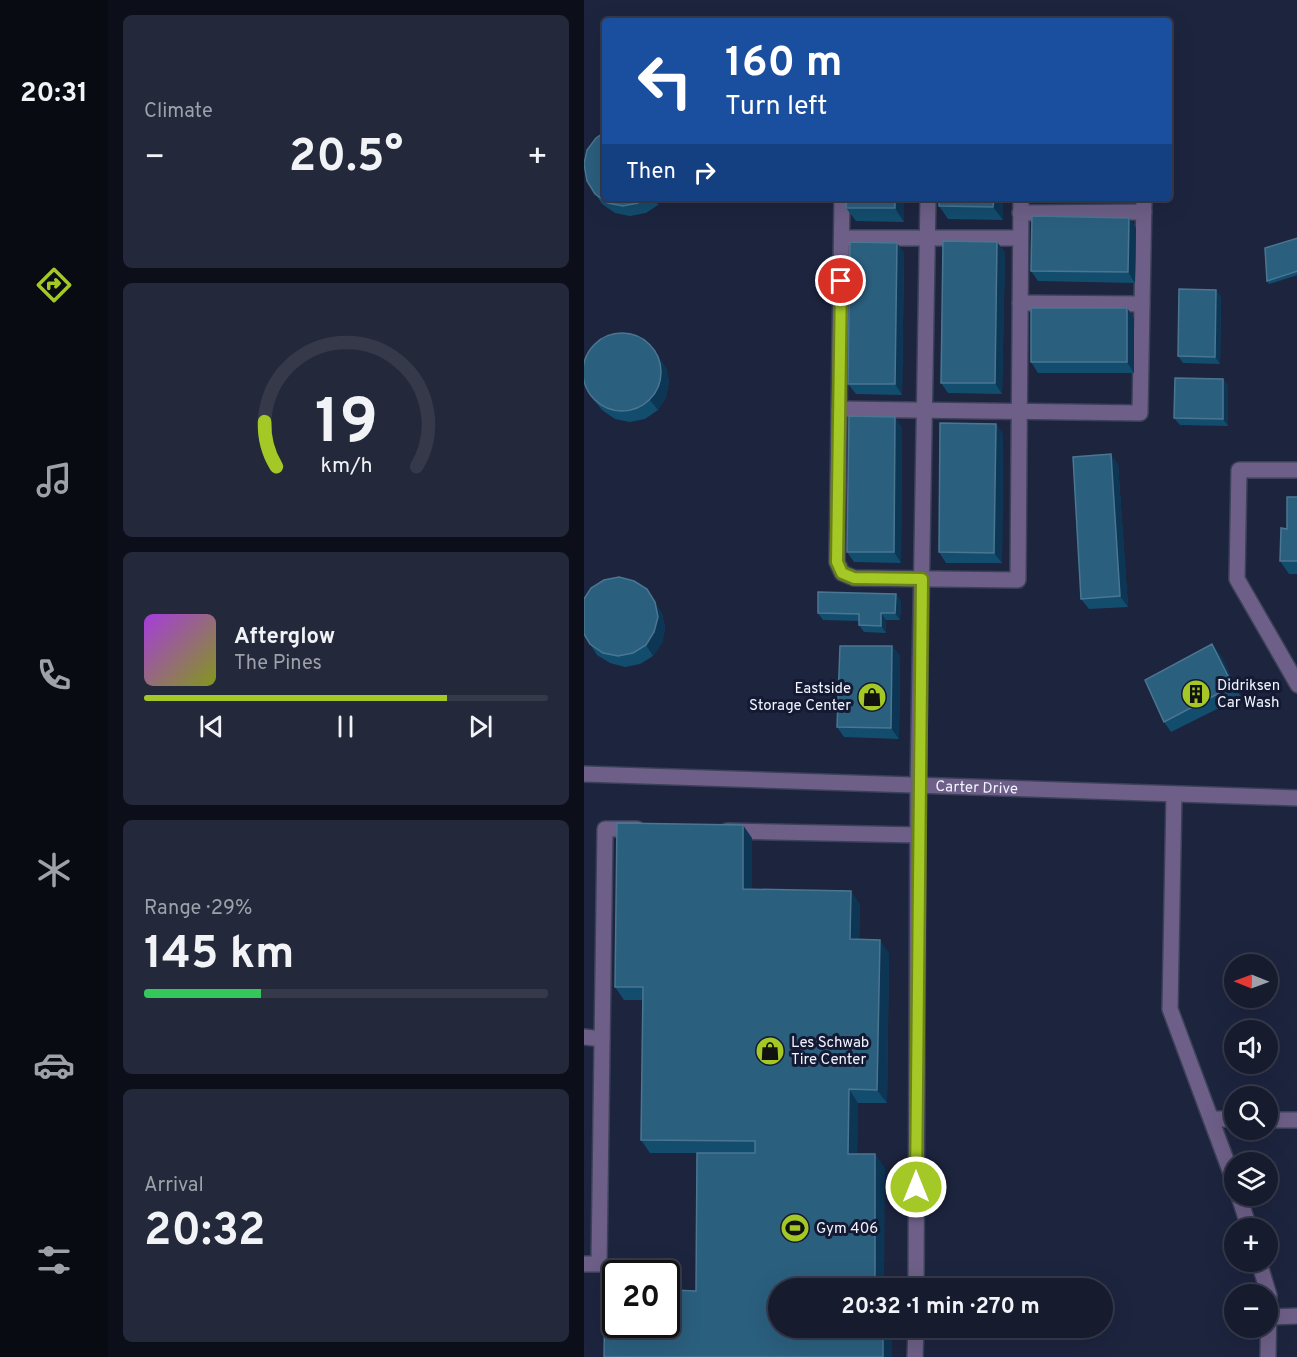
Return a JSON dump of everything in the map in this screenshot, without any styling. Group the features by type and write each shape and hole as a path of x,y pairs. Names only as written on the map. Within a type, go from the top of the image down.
{"street":[{"path":"839,409 924,411 1019,412 1140,413 1144,205 1020,206 1020,303 1019,412 1018,580 922,579 854,578 842,573 837,562 839,409 842,238 842,201"},
{"path":"916,1278 918,785 928,201"},
{"path":"842,238 1020,238"},
{"path":"1020,303 1142,304"},
{"path":"1298,470 1239,470 1237,579 1298,685"},
{"name":"Carter Drive","path":"584,774 1298,798"},
{"path":"1174,794 1170,1009 1224,1154"},
{"path":"584,1264 599,1264 605,829 651,830"},
{"path":"709,831 918,835"},
{"path":"584,1037 602,1039"},
{"path":"1211,1119 1224,1119"},
{"path":"1278,1120 1298,1120"},
{"path":"1278,1317 1298,1317"},
{"path":"916,1338 916,1357"},
{"path":"1268,1338 1268,1357"}],"building":[{"path":"602,134 602,199 595,194 587,181 584,164 587,150"},
{"path":"605,201 641,201 623,206"},
{"path":"847,201 895,201 895,208 846,208"},
{"path":"939,201 994,201 993,207 939,206"},
{"path":"1032,216 1129,218 1128,272 1031,271"},
{"path":"1298,238 1298,271 1267,281 1265,248"},
{"path":"943,241 997,242 995,383 941,383"},
{"path":"850,242 897,243 895,384 848,384"},
{"path":"1179,289 1216,290 1215,357 1178,356"},
{"path":"1031,308 1127,308 1127,362 1031,362"},
{"path":"614,334 630,334 644,340 654,350 660,364 660,380 654,394 644,404 630,410 614,410 600,404 590,394 584,380 584,364 590,350 600,340"},
{"path":"1175,378 1223,379 1223,419 1174,418"},
{"path":"849,416 895,417 894,552 847,552"},
{"path":"940,423 996,424 994,553 939,552"},
{"path":"1111,454 1120,596 1081,599 1073,457"},
{"path":"1287,497 1298,497 1298,561 1280,561 1281,528 1287,529"},
{"path":"619,577 634,581 647,589 655,602 658,617 654,632 646,645 633,653 618,656 603,653 590,644 584,634 584,599 591,588 604,580"},
{"path":"818,592 896,594 895,613 881,613 881,626 859,625 859,614 818,613"},
{"name":"Didriksen Car Wash","path":"1212,644 1233,686 1164,722 1145,680"},
{"name":"Eastside Storage Center","path":"840,646 892,646 891,728 837,727"},
{"name":"Les Schwab Tire Center","path":"617,823 743,825 743,889 851,891 850,939 880,940 877,1090 849,1089 848,1154 875,1154 875,1278 768,1278 768,1338 883,1338 883,1357 604,1357 604,1338 680,1338 680,1290 696,1291 697,1153 755,1153 755,1141 641,1140 643,987 615,987"}],"place":[{"name":"Didriksen Car Wash","path":"1196,694"},
{"name":"Eastside Storage Center","path":"872,697"},
{"name":"Les Schwab Tire Center","path":"770,1051"},
{"name":"Gym 406","path":"795,1228"}],"route":[{"path":"841,281 837,562 842,573 854,578 922,579 918,785 916,1187"}]}
